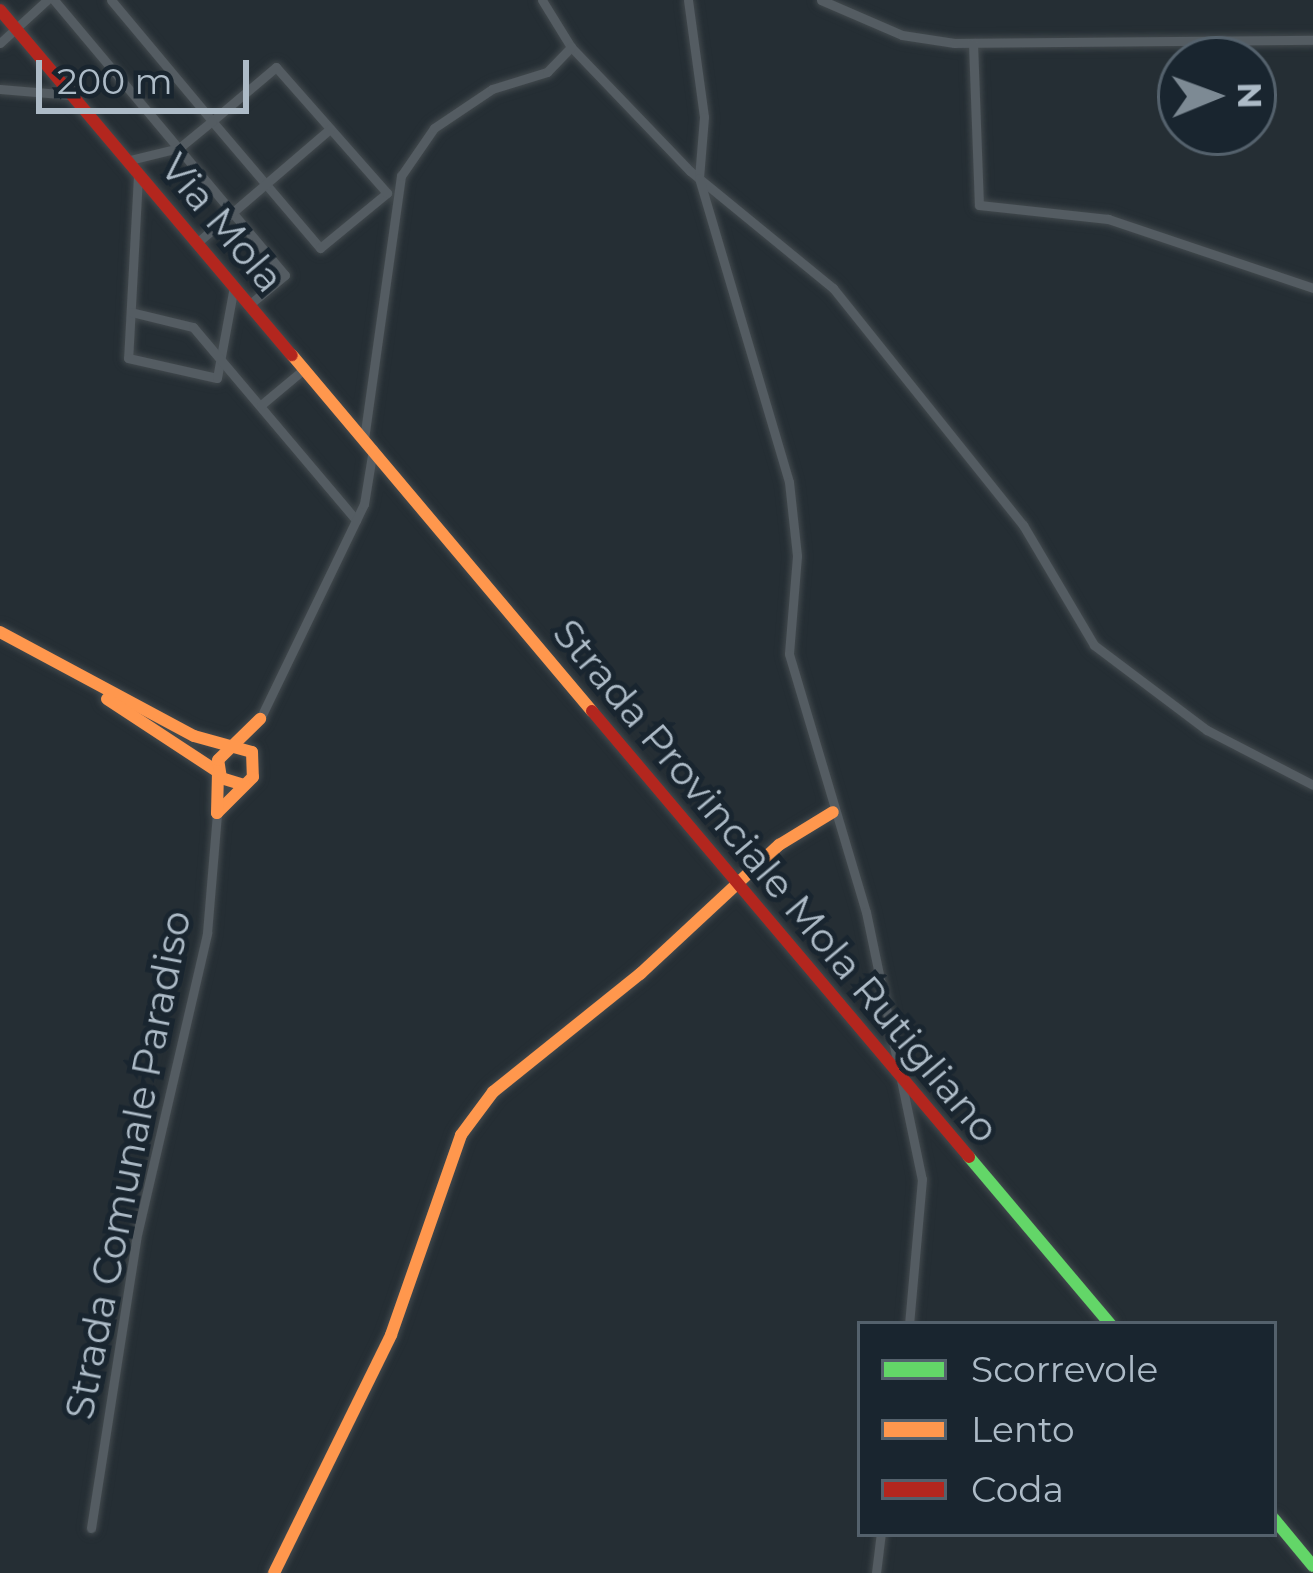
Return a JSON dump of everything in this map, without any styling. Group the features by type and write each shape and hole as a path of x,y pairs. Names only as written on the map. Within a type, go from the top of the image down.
{"street":[{"path":"0,44 51,0 285,275 250,304"},
{"path":"111,0 212,121 320,248 387,193 276,67 212,121 179,148 134,165 128,358 217,378 234,286"},
{"path":"542,0 571,47 699,178 833,288 1023,525 1094,645 1207,730 1313,785"},
{"path":"688,0 705,129 699,178 786,465 796,556 789,654 829,772 833,812 905,1081 923,1190 909,1321"},
{"path":"821,0 909,37 973,43 1313,40"},
{"name":"Via Mola","path":"0,10 395,476"},
{"path":"973,43 979,205 1108,219 1313,288"},
{"path":"217,813 244,785 255,758 260,719 356,520 401,176 434,128 492,89 538,77 571,47"},
{"path":"0,89 72,95"},
{"path":"198,242 330,130"},
{"path":"130,312 193,327 356,520"},
{"path":"261,405 304,368"},
{"name":"Strada Provinciale Mola Rutigliano","path":"395,476 1107,1321"},
{"path":"0,637 183,731 255,758"},
{"path":"0,637 197,752 218,772 244,785"},
{"path":"218,772 221,754 260,719"},
{"name":"Strada Comunale Paradiso","path":"91,1528 136,1239 207,932 218,772"},
{"path":"274,1573 391,1335 461,1135 493,1092 789,837 833,812"},
{"path":"1277,1523 1313,1566"},
{"path":"876,1573 880,1537"}],"traffic: fast":[{"path":"969,1157 1107,1321"},
{"path":"1277,1523 1313,1566"}],"traffic: slow":[{"path":"292,355 592,711"},
{"path":"0,632 194,736 252,752 253,777 217,813"},
{"path":"107,699 218,772 217,813"},
{"path":"244,785 221,778 218,760 260,719"},
{"path":"274,1573 391,1335 461,1135 493,1092 640,974 779,845 833,812"}],"traffic: jam":[{"path":"0,10 292,355"},
{"path":"592,711 969,1157"}]}
